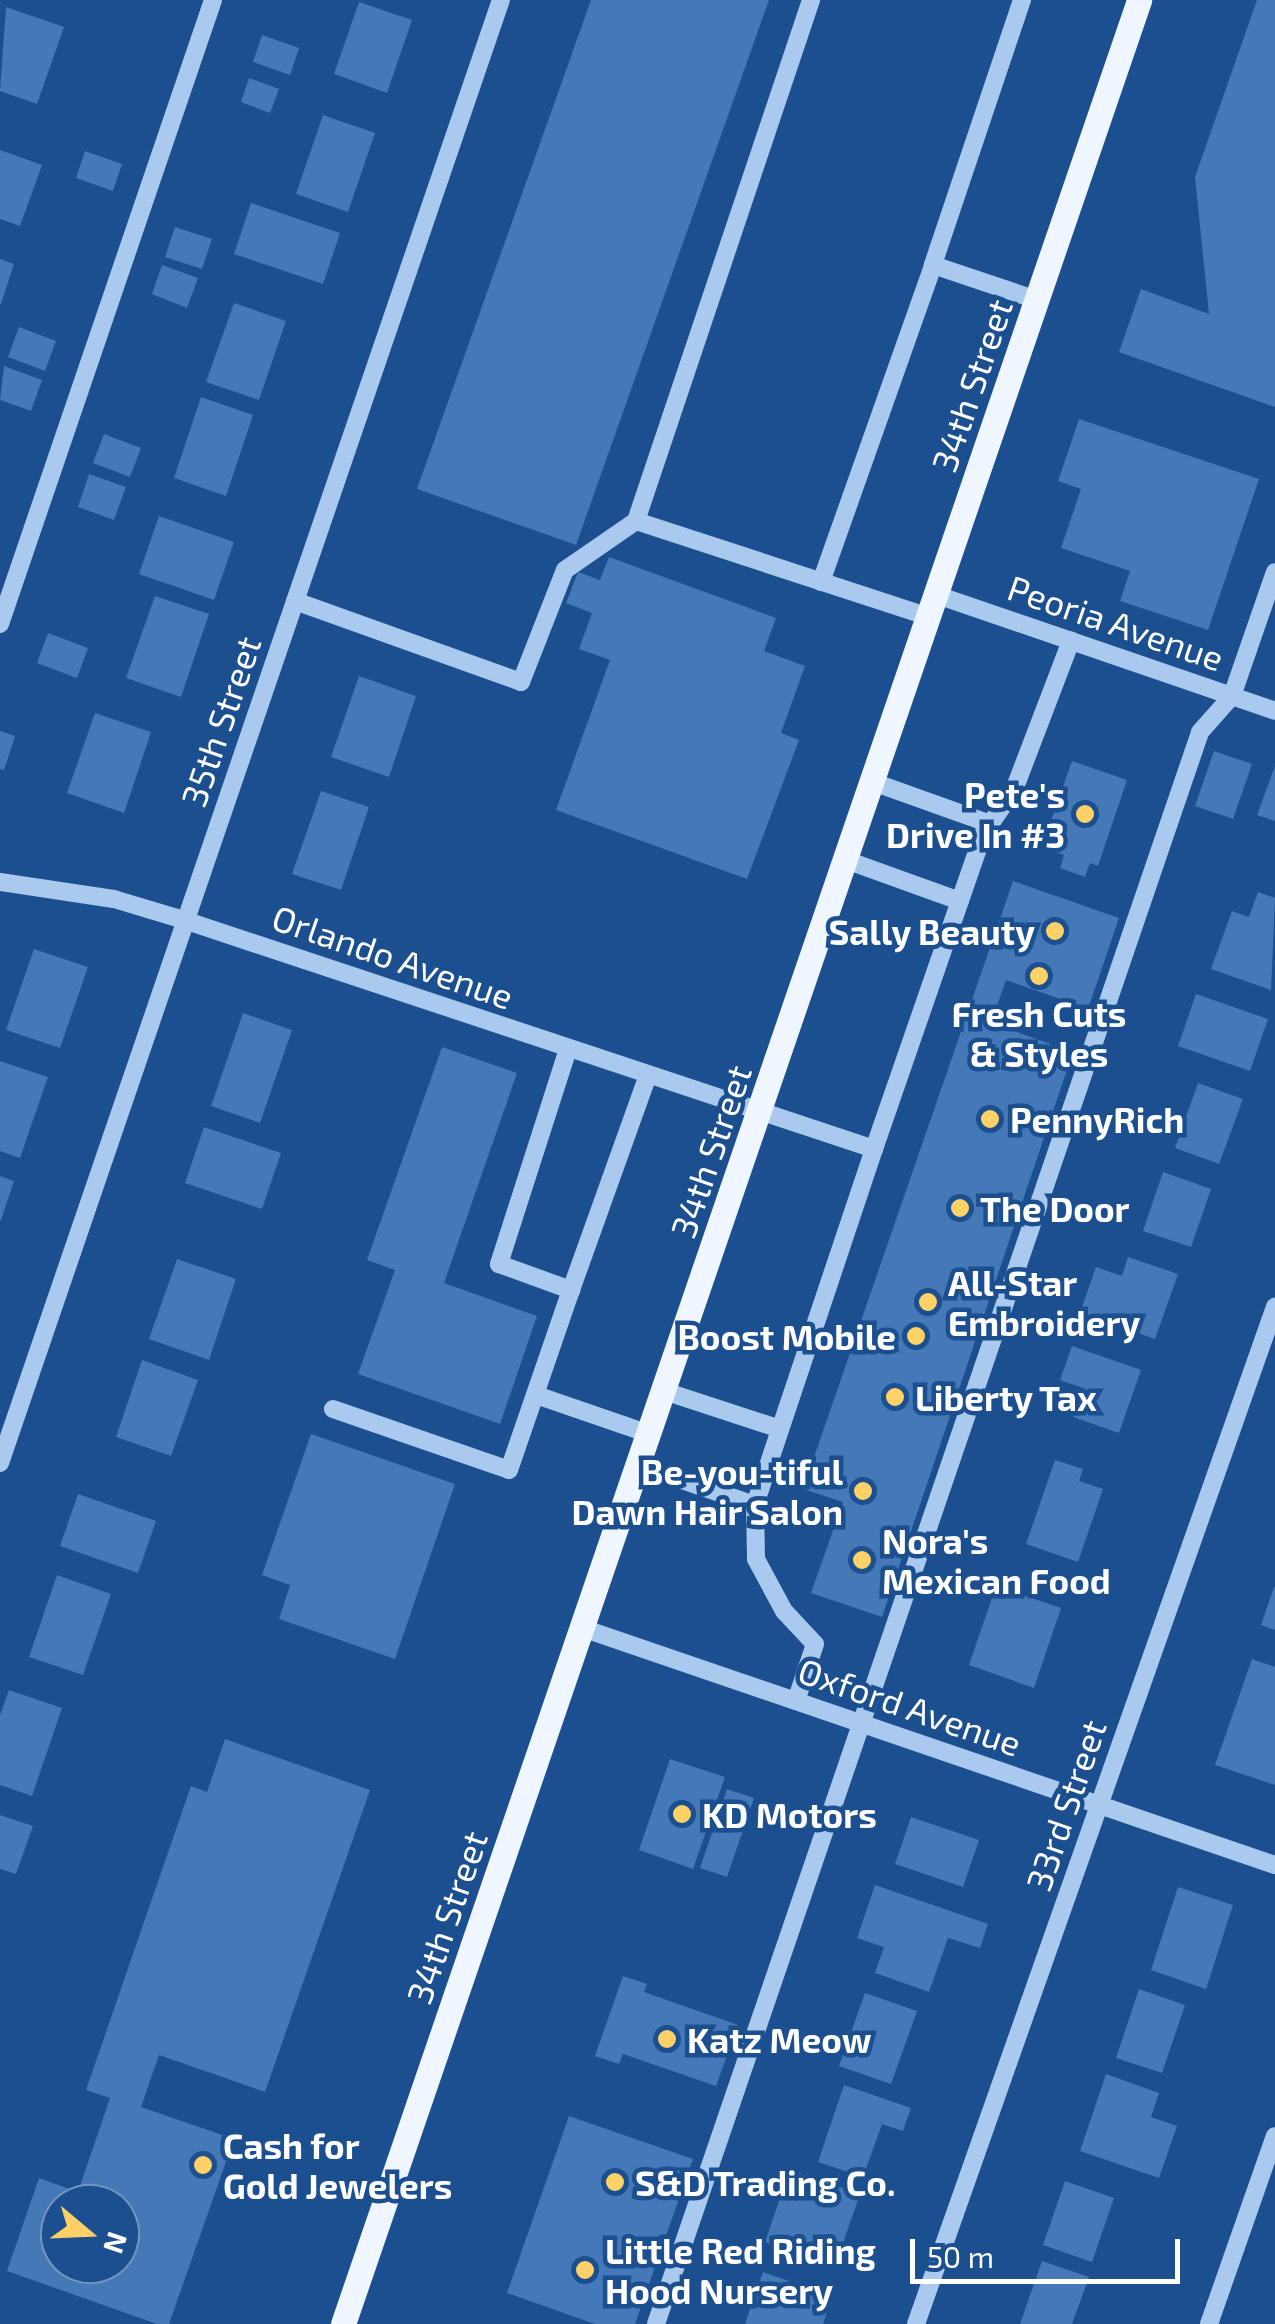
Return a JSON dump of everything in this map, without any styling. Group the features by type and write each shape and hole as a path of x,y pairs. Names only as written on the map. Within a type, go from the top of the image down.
{"main road":[{"name":"34th Street","path":"343,2324 1139,0"}],"street":[{"path":"0,624 212,0"},
{"name":"35th Street","path":"0,1463 501,0"},
{"path":"295,602 522,682 565,570 636,520 811,0"},
{"path":"821,582 1022,0"},
{"path":"933,265 1037,300"},
{"name":"Peoria Avenue","path":"636,520 821,582 1071,641 1275,711"},
{"path":"656,2324 865,1725 1200,732 1232,696 1275,572"},
{"path":"796,1701 815,1644 784,1610 756,1560 755,1504 960,901 990,824 1014,790 1071,641"},
{"path":"873,782 990,824"},
{"path":"846,860 960,901"},
{"name":"Orlando Avenue","path":"0,882 114,899 187,920 874,1148"},
{"path":"568,1049 499,1264 571,1290"},
{"path":"333,1409 509,1470 648,1075"},
{"name":"33rd Street","path":"916,2324 1275,1307"},
{"path":"664,1391 780,1429"},
{"path":"536,1395 649,1434"},
{"path":"638,1465 755,1504"},
{"name":"Oxford Avenue","path":"582,1628 1275,1864"},
{"path":"1210,2324 1275,2136"}],"building":[{"path":"591,0 769,0 576,545 417,489"},
{"path":"1257,0 1275,0 1275,407 1119,352 1141,289 1209,314 1195,177"},
{"path":"359,2 412,20 387,93 334,74"},
{"path":"6,7 64,27 37,104 0,91"},
{"path":"262,35 299,48 290,75 253,62"},
{"path":"249,78 279,89 270,113 241,102"},
{"path":"323,115 375,133 348,212 296,194"},
{"path":"0,150 42,165 20,226 0,219"},
{"path":"85,151 122,164 113,191 76,178"},
{"path":"251,203 340,233 323,284 234,254"},
{"path":"175,227 212,239 202,269 165,257"},
{"path":"0,259 14,264 1,304 0,304"},
{"path":"162,265 198,278 187,308 152,294"},
{"path":"234,303 286,321 259,400 206,382"},
{"path":"19,327 56,341 45,371 8,357"},
{"path":"4,366 42,380 31,411 0,400"},
{"path":"201,397 253,415 226,496 174,478"},
{"path":"1079,419 1259,479 1208,630 1120,601 1130,571 1061,548 1081,489 1058,481"},
{"path":"104,434 141,448 130,477 93,463"},
{"path":"89,474 126,487 114,520 78,507"},
{"path":"159,516 234,542 214,600 139,574"},
{"path":"609,557 776,618 764,651 805,666 781,733 799,740 747,879 556,810 610,660 579,649 592,613 566,603 578,572 600,580"},
{"path":"155,596 209,614 181,697 126,678"},
{"path":"48,633 88,648 77,678 37,663"},
{"path":"359,676 416,696 389,777 331,757"},
{"path":"95,713 151,732 124,813 67,793"},
{"path":"0,731 15,736 4,770 0,769"},
{"path":"1214,751 1252,764 1233,819 1195,806"},
{"name":"Pete's Drive In #3","path":"1072,761 1127,780 1098,866 1090,863 1085,877 1060,868 1064,855 1042,847"},
{"path":"1275,766 1275,821 1257,815"},
{"path":"321,791 369,807 341,890 292,874"},
{"path":"1013,881 1119,918 1088,1009 1006,980 991,1023 1073,1052 882,1617 811,1593 843,1502 803,1489"},
{"path":"1258,892 1275,898 1271,990 1211,969 1232,911 1249,917"},
{"path":"34,949 88,967 60,1048 6,1030"},
{"path":"1196,994 1268,1019 1250,1071 1178,1046"},
{"path":"243,1013 292,1030 260,1123 211,1106"},
{"path":"442,1047 517,1073 444,1283 537,1316 500,1424 358,1374 395,1270 367,1260"},
{"path":"0,1061 48,1077 20,1158 0,1151"},
{"path":"1198,1083 1243,1099 1219,1164 1175,1148"},
{"path":"204,1127 281,1153 262,1209 185,1183"},
{"path":"1163,1172 1211,1189 1191,1247 1143,1231"},
{"path":"0,1176 14,1181 1,1220 0,1220"},
{"path":"1128,1257 1178,1274 1155,1339 1080,1313 1096,1267 1122,1276"},
{"path":"177,1259 236,1279 209,1360 149,1339"},
{"path":"1072,1346 1141,1370 1119,1433 1073,1417 1083,1388 1060,1380"},
{"path":"142,1360 198,1380 171,1456 116,1437"},
{"path":"311,1434 455,1484 395,1659 279,1619 290,1585 262,1575"},
{"path":"1055,1460 1083,1469 1079,1481 1103,1489 1078,1562 1026,1544"},
{"path":"78,1494 156,1521 138,1573 60,1546"},
{"path":"57,1575 111,1594 83,1675 29,1657"},
{"path":"996,1586 1061,1608 1034,1688 969,1665"},
{"path":"1275,1587 1275,1630 1261,1625"},
{"path":"1252,1659 1275,1667 1275,1785 1215,1765"},
{"path":"9,1690 62,1708 32,1796 0,1785 0,1715"},
{"path":"225,1739 370,1790 265,2092 159,2055 141,2107 234,2139 169,2324 157,2324 44,2284 140,2284 140,2184 81,2184 110,2098 86,2090 191,1786 207,1792"},
{"name":"KD Motors","path":"670,1759 725,1777 693,1869 639,1850"},
{"name":"KD Motors","path":"727,1789 754,1798 727,1877 700,1868"},
{"path":"0,1815 33,1826 16,1874 0,1869"},
{"path":"911,1817 979,1840 963,1887 895,1864"},
{"path":"875,1885 988,1924 980,1948 948,1938 929,1992 875,1973 884,1947 857,1938"},
{"path":"1178,1887 1233,1905 1206,1989 1151,1970"},
{"name":"Katz Meow","path":"623,1976 647,1984 644,1992 738,2025 716,2086 623,2054 619,2064 595,2056"},
{"path":"1139,1989 1185,2005 1162,2073 1116,2058"},
{"path":"865,1993 917,2011 891,2084 839,2066"},
{"path":"1106,2074 1159,2093 1151,2117 1177,2126 1159,2178 1080,2151"},
{"path":"844,2085 911,2108 903,2131 882,2124 863,2177 818,2162"},
{"path":"569,2116 693,2159 635,2324 595,2324 507,2293"},
{"path":"790,2169 860,2194 835,2266 765,2242"},
{"path":"39,2178 56,2184 40,2184 40,2283 7,2271"},
{"path":"1065,2181 1114,2198 1092,2262 1043,2245"},
{"path":"1042,2261 1089,2277 1072,2324 1020,2324"},
{"path":"763,2272 832,2296 823,2324 745,2324"}],"place":[{"name":"Pete's Drive In #3","path":"1085,814"},
{"name":"Sally Beauty","path":"1055,931"},
{"name":"Fresh Cuts & Styles","path":"1039,976"},
{"name":"PennyRich","path":"990,1119"},
{"name":"The Door","path":"960,1208"},
{"name":"All-Star Embroidery","path":"928,1302"},
{"name":"Boost Mobile","path":"916,1336"},
{"name":"Liberty Tax","path":"895,1397"},
{"name":"Be-you-tiful Dawn Hair Salon","path":"863,1491"},
{"name":"Nora's Mexican Food","path":"862,1560"},
{"name":"KD Motors","path":"682,1814"},
{"name":"Katz Meow","path":"667,2039"},
{"name":"Cash for Gold Jewelers","path":"203,2165"},
{"name":"S&D Trading Co.","path":"615,2182"},
{"name":"Little Red Riding Hood Nursery","path":"585,2270"}]}
